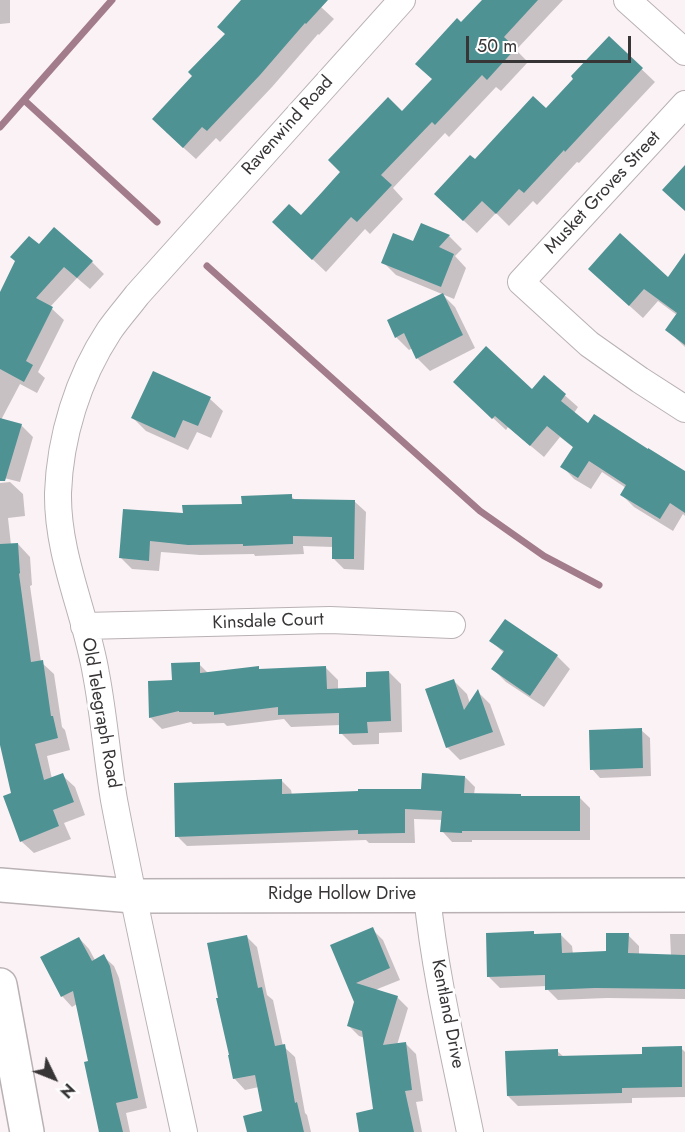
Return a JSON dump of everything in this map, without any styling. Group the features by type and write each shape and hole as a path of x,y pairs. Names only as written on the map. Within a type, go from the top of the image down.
{"street":[{"name":"Ravenwind Road","path":"175,252 402,0"},
{"path":"627,0 685,52"},
{"name":"Musket Groves Street","path":"685,104 521,282 588,344 685,409"},
{"name":"Old Telegraph Road","path":"175,252 137,295 110,331 90,364 65,436 58,493 60,521 68,566 96,672 114,797 133,896 184,1132"},
{"name":"Kinsdale Court","path":"84,626 330,620 452,625"},
{"name":"Ridge Hollow Drive","path":"0,885 133,896 685,895"},
{"name":"Kentland Drive","path":"427,895 439,979 470,1132"},
{"path":"0,985 27,1132"}],"building":[{"path":"241,0 328,0 207,131 202,127 183,148 152,119 192,76 188,72 225,34 217,27"},
{"path":"482,0 538,0 504,37 516,48 487,80 482,75 435,125 432,122 381,175 392,185 357,222 351,217 312,260 272,222 289,204 301,215 340,172 328,160 388,97 402,111 432,79 415,64 457,18 461,22"},
{"path":"609,36 643,68 524,193 519,189 496,214 482,201 463,221 434,194 470,155 475,159 533,96 546,108 573,79 571,76"},
{"path":"685,165 685,211 662,190"},
{"path":"421,223 450,235 439,247 454,254 441,287 381,263 393,233 413,241"},
{"path":"54,227 93,261 77,278 64,267 36,298 53,307 26,361 33,365 24,382 0,369 0,292 15,261 10,257 29,236 39,244"},
{"path":"620,233 668,277 685,253 685,345 665,330 677,313 644,289 629,306 588,269"},
{"path":"443,293 463,335 416,359 404,333 395,338 387,320"},
{"path":"486,346 532,389 544,375 566,394 561,401 588,423 594,414 685,471 685,513 670,503 660,519 620,495 626,485 589,461 578,478 560,467 573,447 547,426 530,446 495,416 492,419 453,382"},
{"path":"153,371 211,397 198,426 183,420 175,438 131,418"},
{"path":"0,418 22,424 5,481 0,481"},
{"path":"292,494 292,499 355,500 354,559 332,559 332,537 293,536 293,544 243,546 243,544 188,545 150,541 149,561 119,558 123,509 183,513 182,505 242,504 241,496"},
{"path":"18,543 19,574 31,662 43,660 51,716 53,716 58,738 35,744 44,780 63,773 74,802 53,810 59,826 20,842 3,796 11,793 0,745 0,544"},
{"path":"505,619 558,655 530,696 491,669 504,651 489,641"},
{"path":"200,662 200,673 259,666 259,669 326,666 327,689 366,687 366,672 389,671 391,721 367,722 368,733 339,734 339,713 278,715 278,707 214,715 214,712 179,711 149,718 148,681 172,680 171,663"},
{"path":"454,679 464,710 478,689 493,732 446,748 425,689"},
{"path":"642,728 643,768 590,770 589,730"},
{"path":"422,773 465,776 464,793 580,796 580,831 440,832 442,811 405,809 405,833 358,834 358,830 175,837 174,783 282,779 282,794 358,791 358,789 421,789"},
{"path":"373,927 390,968 356,983 398,996 383,1045 406,1042 412,1090 405,1091 414,1132 359,1132 356,1113 373,1109 362,1031 347,1026 354,1002 330,945"},
{"path":"534,931 534,934 561,933 562,953 606,951 606,933 629,933 628,953 685,955 685,989 545,990 545,975 487,977 486,933"},
{"path":"247,935 258,988 262,987 275,1046 285,1044 295,1103 297,1102 304,1132 247,1132 243,1116 262,1111 255,1075 233,1079 207,943"},
{"path":"79,937 92,961 104,954 110,966 138,1098 116,1103 123,1132 99,1132 84,1062 88,1061 73,991 61,997 40,957"},
{"path":"682,1046 682,1087 622,1088 622,1093 507,1096 505,1051 558,1049 558,1056 642,1054 642,1047"}],"waterway":[{"path":"0,127 112,0"},
{"path":"24,100 157,222"},
{"path":"207,266 480,511 544,556 599,585"}]}
